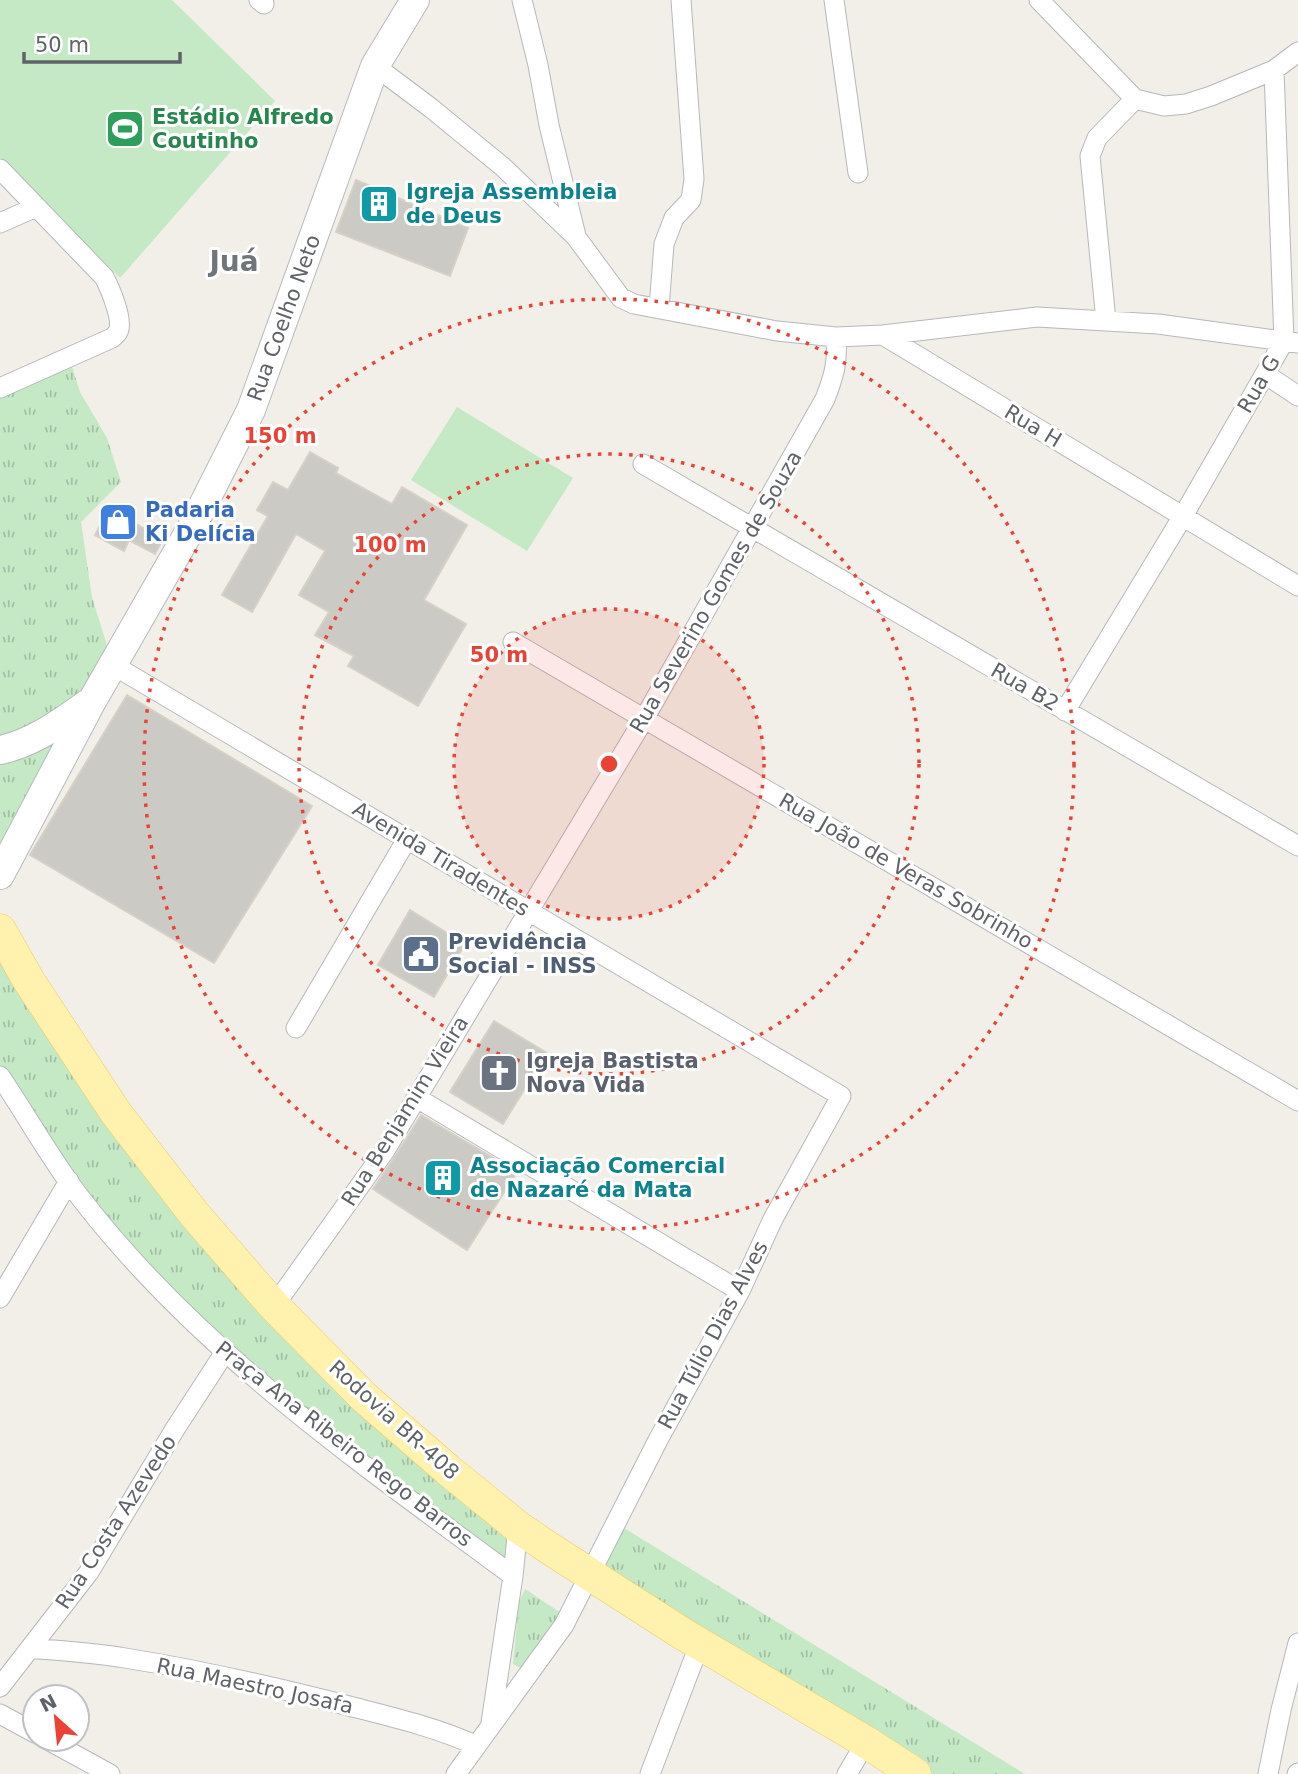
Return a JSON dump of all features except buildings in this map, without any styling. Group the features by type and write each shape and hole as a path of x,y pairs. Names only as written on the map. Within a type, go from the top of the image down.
{"main road":[{"name":"Rodovia BR-408","path":"0,930 29,981 116,1114 195,1216 274,1306 365,1398 518,1527 589,1575 915,1774"}],"street":[{"name":"Rua Coelho Neto","path":"0,875 92,701 193,525 251,410 375,66 415,0"},
{"path":"522,0 576,237"},
{"path":"659,308 664,244 674,218 691,200 694,179 681,0"},
{"path":"834,0 858,173"},
{"path":"1038,0 1135,99 1164,106 1186,104 1210,96 1274,70 1298,52"},
{"path":"375,66 503,167 576,237 621,298 634,304 777,331 836,337 883,335 1037,317 1158,324 1291,342"},
{"name":"Rua G","path":"1065,710 1183,516 1265,374 1291,342 1274,70"},
{"path":"1106,321 1090,156 1097,138 1135,99"},
{"path":"0,169 104,277 120,325 118,333 112,338 0,388"},
{"path":"0,223 36,207"},
{"name":"Rua H","path":"883,335 1183,516"},
{"name":"Rua Severino Gomes de Souza","path":"529,911 644,719 825,398 834,374 836,337"},
{"path":"1265,374 1298,396"},
{"name":"Rua B2","path":"643,464 1298,846"},
{"path":"1183,516 1298,586"},
{"name":"Rua João de Veras Sobrinho","path":"513,642 1298,1101"},
{"name":"Avenida Tiradentes","path":"113,665 841,1097"},
{"name":"Rua Coelho Neto","path":"0,751 24,743 55,727 92,701"},
{"path":"296,1028 407,839"},
{"name":"Rua Benjamim Vieira","path":"274,1306 384,1152 529,911"},
{"name":"Praça Ana Ribeiro Rego Barros","path":"0,1076 79,1196 202,1331 281,1400 513,1576"},
{"name":"Rua Túlio Dias Alves","path":"589,1575 658,1440 740,1291 773,1220 841,1097"},
{"path":"417,1098 740,1291"},
{"path":"0,1298 69,1181"},
{"name":"Rua Costa Azevedo","path":"0,1687 89,1572 225,1352"},
{"path":"490,1727 518,1527"},
{"path":"456,1774 564,1625 589,1575"},
{"path":"650,1774 700,1643"},
{"path":"1268,1774 1298,1643"},
{"name":"Rua Maestro Josafa","path":"30,1648 123,1658 216,1675 324,1699 426,1726 475,1745"},
{"path":"0,1714 21,1725"},
{"path":"847,1774 866,1742"},
{"path":"72,1753 110,1774"}],"green space":[{"name":"Estádio Alfredo Coutinho","path":"0,0 172,0 275,101 120,278 0,157"},
{"path":"69,357 80,392 107,438 121,482 81,522 92,597 113,665 92,701 0,750 0,388"},
{"path":"457,407 573,478 527,551 411,480"},
{"path":"75,719 0,850 0,762"},
{"path":"0,930 274,1306 518,1527 513,1576 372,1471 130,1255 0,1076"},
{"path":"624,1528 1025,1774 915,1774 598,1581"},
{"path":"525,1589 561,1613 524,1670 513,1664 519,1602"}],"place":[{"name":"Estádio Alfredo Coutinho","path":"125,129"},
{"name":"Igreja Assembleia de Deus","path":"379,204"},
{"name":"Padaria Ki Delícia","path":"118,522"},
{"name":"Previdência Social - INSS","path":"421,954"},
{"name":"Igreja Bastista Nova Vida","path":"499,1073"},
{"name":"Associação Comercial de Nazaré da Mata","path":"443,1178"}],"district":[{"name":"Juá","path":"234,261"}]}
